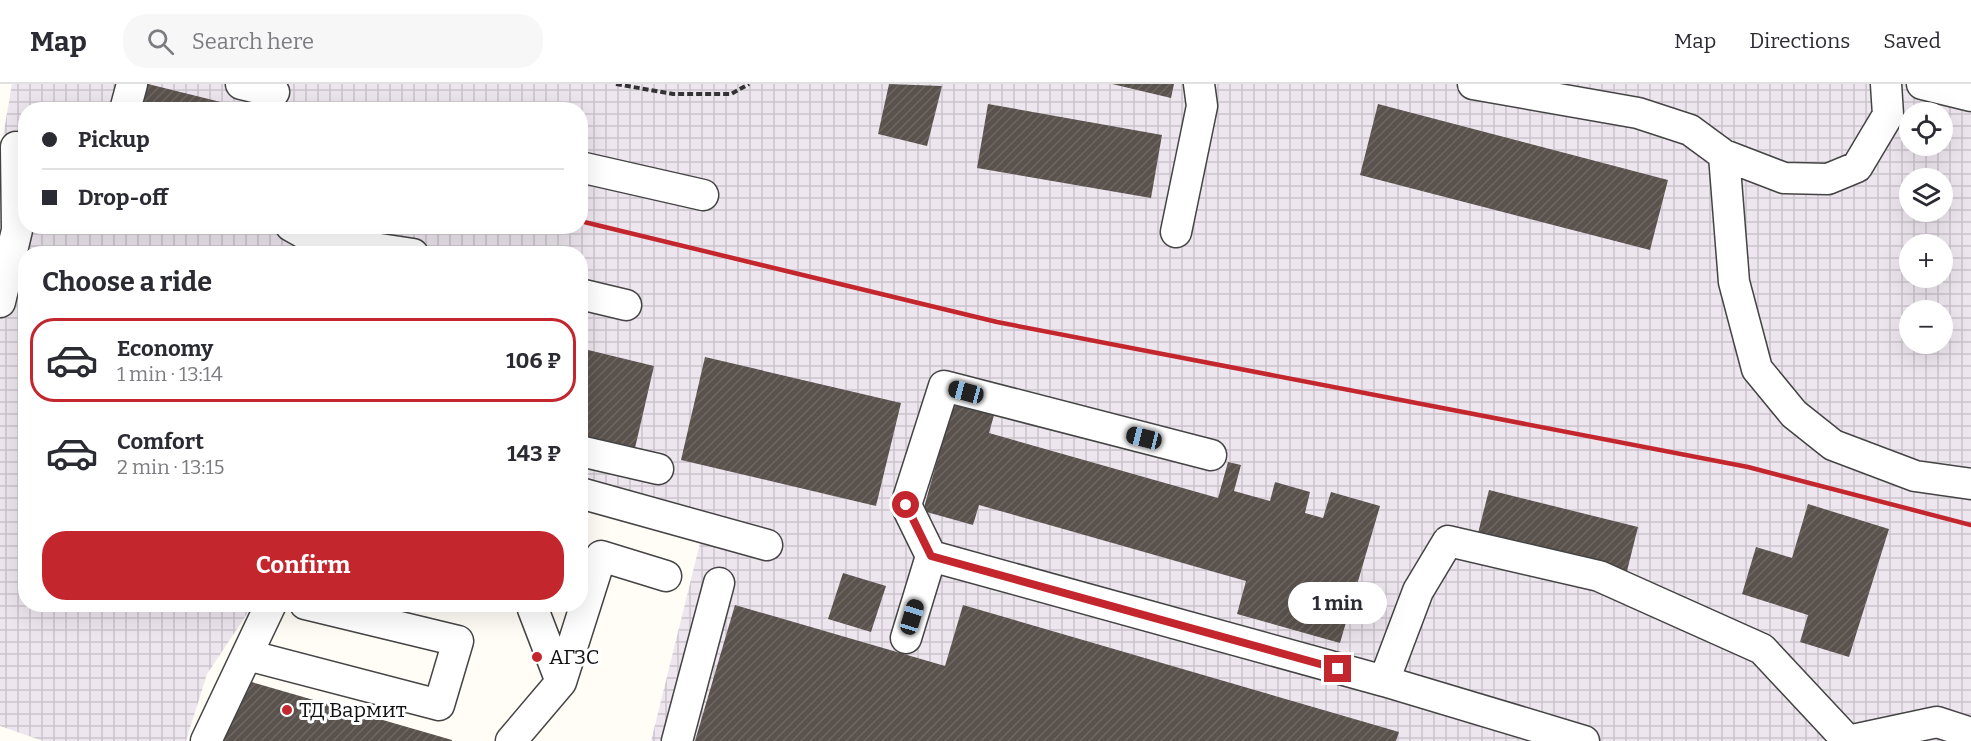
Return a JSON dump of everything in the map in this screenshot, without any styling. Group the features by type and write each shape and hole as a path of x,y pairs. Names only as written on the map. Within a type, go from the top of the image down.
{"lane":[{"path":"127,102 132,84"},
{"path":"242,84 274,92"},
{"path":"1176,232 1202,106 1199,84"},
{"path":"1473,84 1638,113 1690,130 1724,155 1784,178 1828,178 1857,167 1888,115 1886,84"},
{"path":"1922,84 1971,96"},
{"path":"0,302 17,230 14,146"},
{"path":"1724,155 1734,282 1757,369 1794,414 1833,445 1915,476 1971,484"},
{"path":"588,169 703,195"},
{"path":"305,240 407,243"},
{"path":"588,296 626,305"},
{"path":"906,638 931,556 906,505 944,386 1211,455"},
{"path":"588,453 658,469"},
{"path":"588,495 767,545"},
{"path":"1384,681 1418,591 1448,541 1599,576 1762,649 1848,741 1937,722 1971,733"},
{"path":"588,599 602,556 666,576"},
{"path":"931,556 1384,681 1584,741"},
{"path":"677,741 718,583"},
{"path":"206,741 267,612"},
{"path":"247,655 439,705 458,642 337,612"},
{"path":"534,612 561,682"},
{"path":"511,741 561,682 584,612"}],"path":[{"path":"616,84 673,94 731,94 749,84"}],"shaded area":[{"path":"12,84 1971,84 1971,741 651,741 702,535 588,502 588,246 18,246 18,612 248,612 207,674 186,741 43,741 0,726 0,154"}],"building":[{"path":"140,84 148,84 221,102 136,102"},
{"path":"889,84 942,86 927,146 878,134"},
{"path":"1112,84 1174,84 1171,98"},
{"path":"988,104 1162,135 1151,198 977,168"},
{"path":"1378,104 1668,180 1650,250 1360,175"},
{"path":"588,350 654,366 635,448 588,437"},
{"path":"705,357 901,403 876,506 681,460"},
{"path":"955,397 996,408 989,433 1218,498 1228,462 1241,465 1234,491 1270,501 1275,482 1310,492 1305,513 1323,518 1331,492 1380,506 1340,643 1237,614 1246,581 979,505 973,525 923,511"},
{"path":"1489,490 1638,527 1626,575 1477,537"},
{"path":"1808,504 1889,529 1849,657 1800,642 1808,615 1742,594 1756,547 1792,558"},
{"path":"843,573 886,586 871,632 828,619"},
{"path":"735,605 945,666 963,605 1399,732 1396,741 695,741"},
{"name":"ТД Вармит","path":"238,678 452,740 452,741 219,741"}],"railway":[{"path":"588,223 997,322 1748,467 1971,525"}],"place":[{"name":"АГЗС","path":"537,657"},
{"name":"ТД Вармит","path":"287,710"}],"route":[{"path":"906,505 931,556 1338,669"}]}
